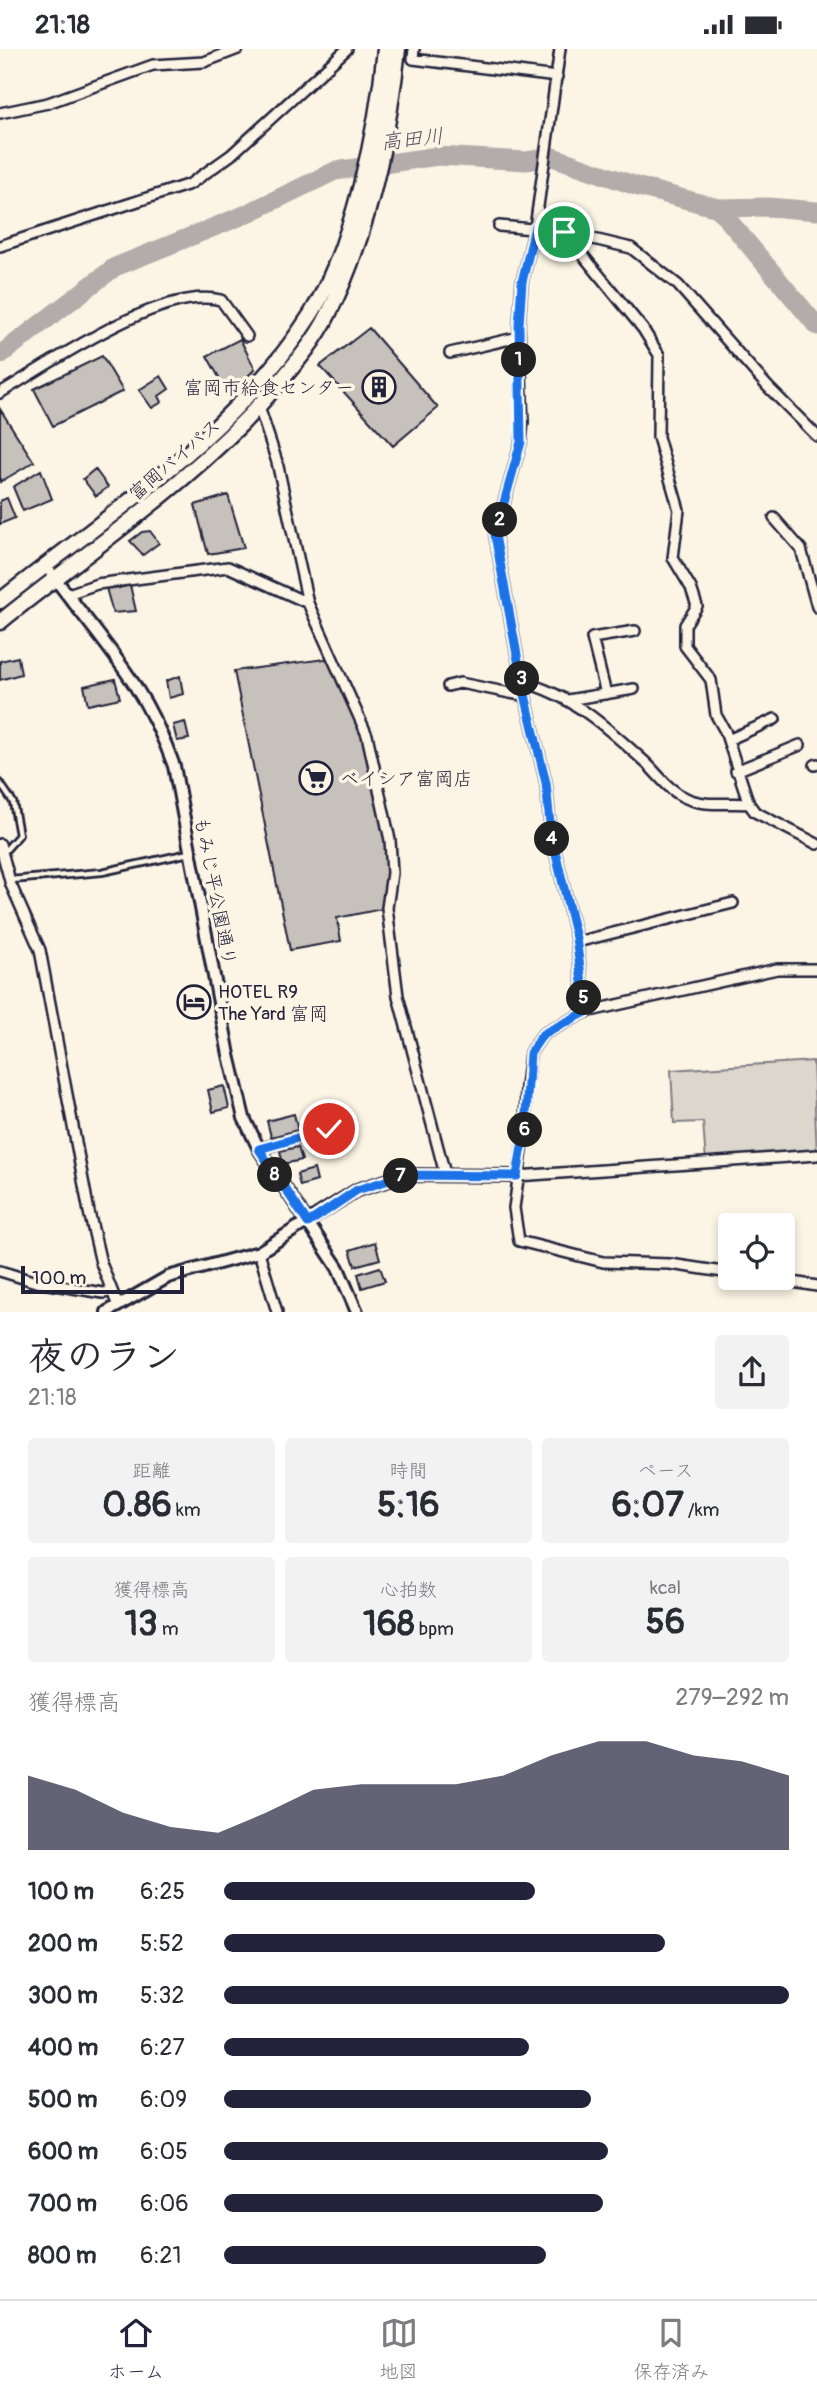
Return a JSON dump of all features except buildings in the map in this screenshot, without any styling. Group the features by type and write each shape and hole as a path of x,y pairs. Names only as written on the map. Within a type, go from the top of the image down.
{"highway":[{"name":"富岡バイパス","path":"0,622 164,495 259,407 292,368 327,318 382,155 391,55"},
{"name":"富岡バイパス","path":"0,601 149,485 249,396 277,364 342,267"}],"street":[{"path":"0,113 48,103 153,65 204,62 238,49"},
{"path":"0,246 190,184 231,155 347,49"},
{"path":"414,49 413,58 557,77"},
{"path":"560,49 536,223 522,282 519,337 521,442 495,535 522,682 546,783 551,834 577,942 586,1012"},
{"path":"499,226 536,223 631,248 656,265 817,436"},
{"path":"564,232 643,329 659,355 658,437 679,510 673,558 691,588 696,606 685,625 685,646 707,671 716,715 728,740 749,804 755,812 817,844"},
{"path":"0,393 73,349 158,305 174,301 200,297 221,300 247,336"},
{"path":"450,353 519,337"},
{"path":"259,407 277,462 308,603 367,735 390,840 392,873 387,908 398,996 445,1174"},
{"path":"774,519 801,549 817,607"},
{"name":"もみじ平公園通り","path":"45,565 123,665 145,698 162,734 174,766 236,1091 259,1149 338,1268 357,1312"},
{"path":"68,594 97,584 228,567 308,603"},
{"path":"606,694 592,638 635,631"},
{"path":"522,682 547,688 607,728 676,794 704,803 749,804"},
{"path":"448,686 460,683 525,696"},
{"path":"568,700 634,689"},
{"path":"728,740 775,719"},
{"path":"736,771 800,745"},
{"path":"2,848 10,880 40,950 89,1212 112,1309 168,1277 259,1252 357,1190 405,1175 517,1176 817,1155"},
{"path":"577,942 733,903"},
{"path":"718,1271 670,1264 603,1262 519,1241 514,1208 525,1129 530,1053 543,1034 586,1012 777,969 817,969"},
{"path":"259,1149 329,1129"},
{"path":"259,1252 277,1312"},
{"path":"0,1271 36,1282 110,1292"},
{"path":"795,1282 817,1286"}],"lane":[{"path":"0,783 13,802 19,835 2,848"},
{"path":"10,880 102,872 189,853"}],"shaded area":[{"path":"813,1061 817,1155 706,1162 703,1122 674,1123 671,1070"}],"waterway":[{"name":"高田川","path":"0,355 115,267 244,215 335,171 438,156 526,161 553,157 639,187 718,208 817,326"},
{"path":"718,208 768,207 817,211"}],"place":[{"name":"富岡市給食センター","path":"379,387"},
{"name":"ベイシア富岡店","path":"316,778"},
{"name":"HOTEL R9 The Yard 富岡","path":"194,1002"}],"route":[{"path":"329,1129 259,1149 308,1223 357,1190 405,1175 517,1176 525,1129 530,1053 543,1034 586,1012 576,938 551,834 546,783 522,682 495,535 521,442 523,422 519,376 519,325 522,282 535,228 564,232"}]}
